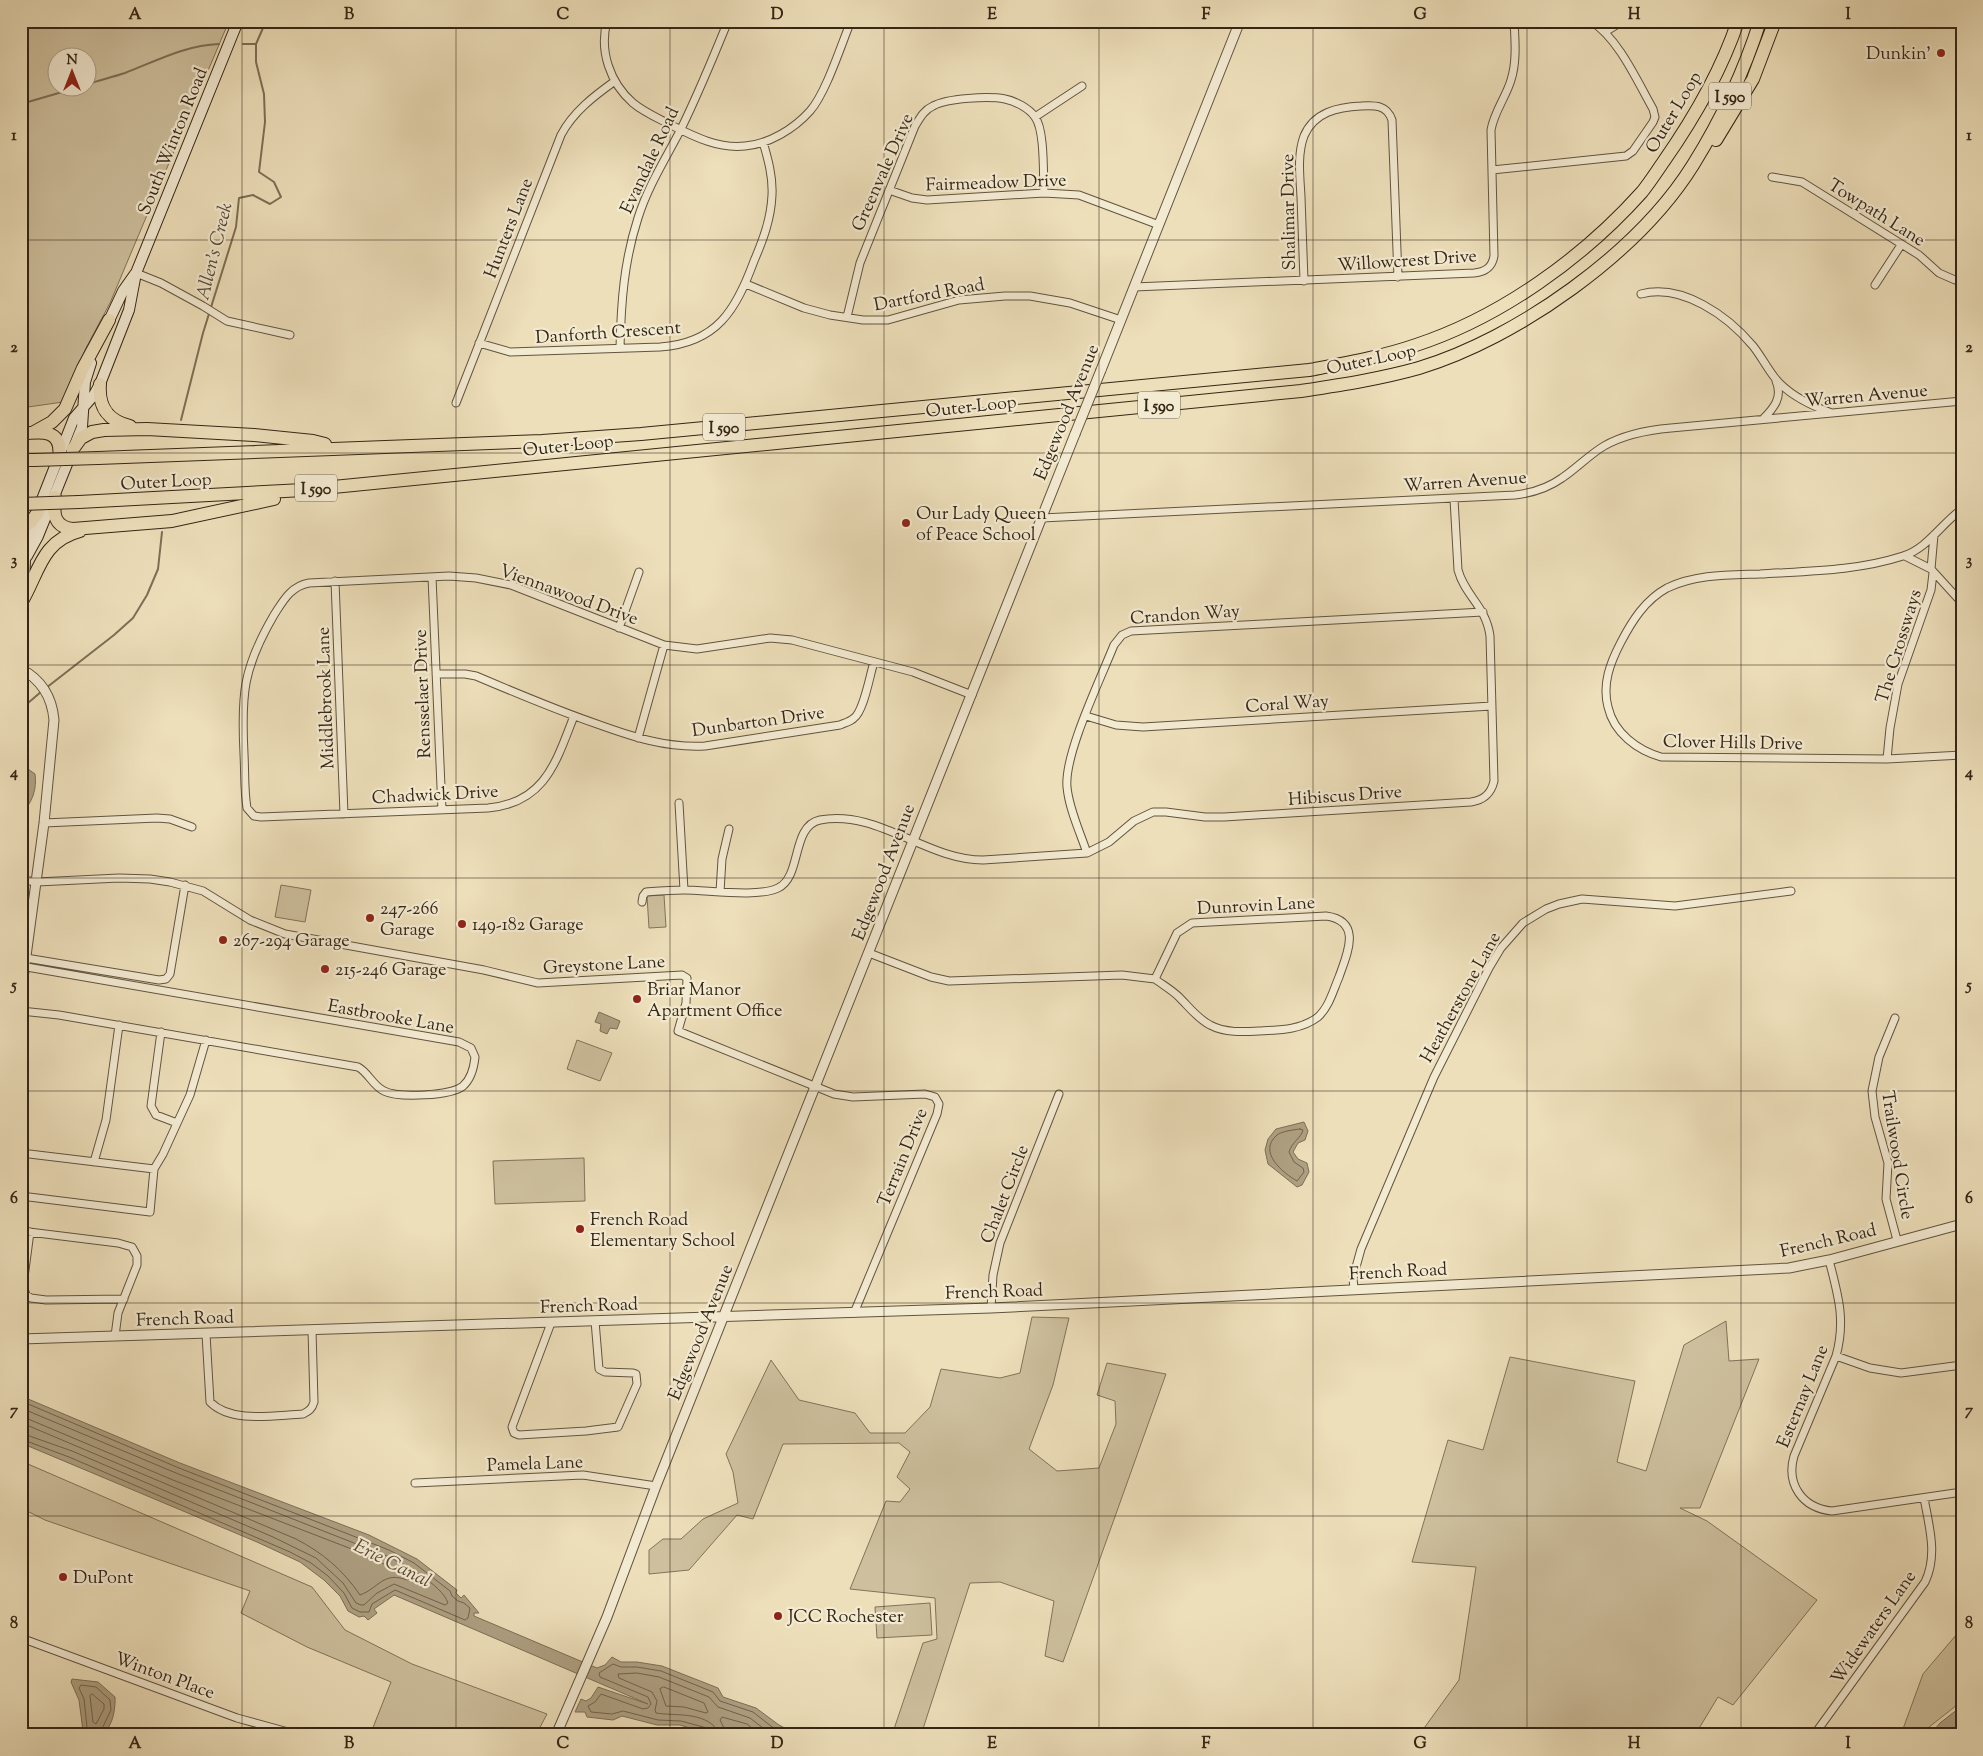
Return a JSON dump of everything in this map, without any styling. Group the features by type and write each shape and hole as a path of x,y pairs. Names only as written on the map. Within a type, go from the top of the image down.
{"highway":[{"path":"1707,93 1728,21"},
{"name":"Outer Loop","path":"28,460 542,441 674,432 1310,370 1365,360 1417,345 1470,323 1539,284 1606,229 1643,190 1684,133 1707,93 1731,43 1738,21"},
{"name":"Outer Loop","path":"21,504 303,490 1291,392 1365,381 1420,367 1476,346 1527,319 1592,274 1639,232 1693,166 1744,68 1760,21"},
{"path":"1693,166 1709,150 1728,123 1753,78 1775,21"},
{"path":"28,433 52,422 65,409 83,368 109,320"},
{"path":"100,384 101,403 110,418 124,425 147,429"},
{"path":"73,449 82,437 92,432 147,429 271,436 313,441 340,448"},
{"path":"28,433 47,432 55,437 60,445 60,457"},
{"path":"55,498 55,517 59,524 70,529 147,524 183,519 282,498 303,490"},
{"path":"21,528 31,522 38,512"},
{"path":"21,603 41,561 50,548 69,534 95,528"}],"main road":[{"name":"South Winton Road","path":"21,591 25,579 23,560 27,539 74,418 95,394 100,384 129,310 136,273 238,21"},
{"name":"South Winton Road","path":"23,560 38,536 55,498 82,427 86,376 123,291 136,273"}],"street":[{"path":"607,21 604,43 606,59 615,81 633,103 680,130 725,146 744,146 763,142 793,126 811,110 825,85 851,21"},
{"name":"Evandale Road","path":"620,348 622,291 626,261 635,227 648,192 705,78 728,21"},
{"name":"Edgewood Avenue","path":"556,1735 596,1643 656,1486 1240,21"},
{"name":"Willowcrest Drive","path":"1134,287 1474,273 1489,268 1494,256 1492,124 1508,89 1513,72 1515,55 1514,21"},
{"path":"1492,170 1630,154 1653,122 1654,114 1614,43 1605,32 1591,21"},
{"path":"1605,32 1623,21"},
{"name":"Hunters Lane","path":"456,403 560,135 584,105 615,81"},
{"path":"1044,193 1042,144 1036,117 1082,86"},
{"name":"Greenvale Drive","path":"847,317 860,263 915,126 923,113 932,106 947,101 1003,99 1022,106 1036,117"},
{"name":"Shalimar Drive","path":"1304,281 1300,158 1304,138 1310,126 1326,113 1345,107 1374,105 1384,109 1392,120 1398,277"},
{"name":"Danforth Crescent","path":"479,344 510,352 670,346 695,340 709,333 731,311 746,284 764,236 771,206 772,178 763,142"},
{"name":"Towpath Lane","path":"1772,177 1802,182 1919,255 1939,272 1962,282"},
{"name":"Fairmeadow Drive","path":"889,190 912,198 927,200 1044,193 1086,197 1159,225"},
{"path":"1875,285 1901,245"},
{"path":"136,273 161,283 227,321 290,335"},
{"name":"Dartford Road","path":"746,284 804,308 830,315 880,321 958,300 1005,296 1030,296 1070,302 1121,320"},
{"path":"1641,294 1654,291 1669,292 1689,299 1714,312 1739,331 1775,378 1780,390 1772,409 1762,419"},
{"path":"1775,378 1812,406 1832,413"},
{"name":"Warren Avenue","path":"1042,518 1515,496 1535,491 1561,479 1603,446 1625,436 1641,432 1962,401"},
{"name":"Hibiscus Drive","path":"720,892 756,892 772,890 782,886 790,875 806,830 814,822 820,820 852,820 869,824 944,854 970,860 1087,853 1109,842 1134,821 1153,812 1224,817 1471,802 1482,799 1490,792 1494,781 1490,636 1488,621 1461,580 1458,570 1454,499"},
{"name":"Clover Hills Drive","path":"1962,509 1920,549 1904,556 1840,569 1702,577 1668,588 1650,599 1634,620 1610,666 1606,687 1608,709 1622,734 1642,750 1661,757 1887,758 1962,755"},
{"path":"1932,571 1934,536"},
{"path":"1904,556 1932,571 1962,603"},
{"name":"The Crossways","path":"1887,758 1895,696 1931,590 1932,571"},
{"path":"619,628 639,572"},
{"name":"Viennawood Drive","path":"250,812 246,800 242,721 244,686 253,656 263,634 290,592 304,584 432,577 476,578 505,583 664,645 697,649 770,638 784,638 913,672 972,695"},
{"name":"Rensselaer Drive","path":"432,577 442,810"},
{"name":"Middlebrook Lane","path":"334,581 344,814"},
{"name":"Crandon Way","path":"1087,853 1069,797 1067,784 1069,761 1114,645 1118,638 1125,633 1483,612"},
{"path":"638,738 664,645"},
{"name":"Dunbarton Drive","path":"436,674 476,676 574,716 638,738 676,746 705,746 840,725 856,718 874,662"},
{"path":"21,669 37,680 46,691 52,704 54,720 37,882 21,993"},
{"name":"Coral Way","path":"1086,716 1116,725 1143,727 1492,706"},
{"name":"Chadwick Drive","path":"250,812 254,816 261,817 497,807 513,803 532,793 551,771 574,716"},
{"path":"679,803 684,890"},
{"path":"44,823 157,818 170,819 192,827"},
{"path":"642,902 646,892 684,890 720,892 722,859 729,829"},
{"path":"21,855 24,862 21,884"},
{"name":"Greystone Lane","path":"22,880 37,882 150,878 185,885 221,901 250,920 285,934 491,971 523,981 554,983 682,975 687,978 686,1003 678,1032 815,1086"},
{"path":"24,964 159,980 166,979 170,974 185,885"},
{"name":"Heatherstone Lane","path":"1354,1290 1353,1278 1361,1250 1434,1077 1489,968 1501,948 1523,923 1558,904 1582,900 1675,906 1792,891"},
{"name":"Dunrovin Lane","path":"869,953 931,977 949,981 1122,974 1155,979 1172,991 1204,1021 1218,1028 1246,1032 1293,1028 1310,1022 1320,1015 1326,1008 1350,949 1350,936 1343,924 1336,919 1326,916 1192,923 1177,933 1155,979"},
{"name":"Eastbrooke Lane","path":"21,1011 60,1015 161,1032 358,1068 366,1073 376,1086 388,1092 400,1094 441,1093 458,1090 469,1078 475,1057 471,1048 459,1042 24,964"},
{"name":"Trailwood Circle","path":"1895,1018 1879,1057 1872,1091 1875,1117 1888,1163 1886,1200 1897,1240"},
{"path":"94,1162 106,1120 119,1025"},
{"path":"161,1032 151,1106 156,1115 177,1122"},
{"path":"21,1196 150,1212 154,1169 163,1154 193,1087 206,1040"},
{"name":"Terrain Drive","path":"815,1086 845,1097 925,1094 935,1097 939,1104 938,1114 854,1313"},
{"name":"Chalet Circle","path":"992,1308 993,1275 1000,1243 1059,1094"},
{"path":"21,1153 154,1169"},
{"name":"French Road","path":"21,1339 992,1308 1789,1268 1828,1260 1962,1224"},
{"path":"21,1231 118,1243 132,1247 137,1261 116,1320 115,1336"},
{"path":"30,1232 23,1285 26,1294 37,1299 46,1300 124,1299"},
{"name":"Esternay Lane","path":"1828,1260 1842,1316 1840,1339 1836,1356 1792,1463 1792,1479 1797,1493 1816,1508 1832,1511 1962,1492"},
{"path":"552,1323 512,1427 514,1433 519,1435 618,1427 637,1384 637,1378 633,1373 605,1372 600,1369 595,1322"},
{"path":"206,1334 210,1402 233,1413 246,1416 303,1414 309,1411 314,1402 312,1330"},
{"path":"1836,1356 1870,1368 1896,1372 1912,1372 1962,1365"},
{"name":"Pamela Lane","path":"415,1483 584,1475 656,1486"},
{"name":"Widewaters Lane","path":"1814,1735 1925,1582 1930,1571 1932,1548 1924,1498"},
{"name":"Winton Place","path":"21,1638 237,1718 299,1735"}],"shaded area":[{"path":"21,21 229,21 110,303 86,348 63,402 21,408"},
{"path":"281,885 311,890 305,922 275,917"},
{"path":"664,895 666,927 649,928 647,896"},
{"path":"577,1040 612,1053 600,1081 567,1069"},
{"path":"584,1158 585,1201 495,1204 493,1161"},
{"path":"1032,1317 1069,1318 1053,1385 1029,1449 1057,1471 1099,1468 1116,1424 1115,1401 1097,1395 1107,1363 1166,1374 1063,1662 1045,1656 1054,1601 1000,1582 970,1583 921,1735 892,1735 923,1643 937,1639 935,1598 850,1589 886,1501 900,1502 910,1489 897,1477 910,1452 899,1443 783,1444 753,1519 737,1515 689,1570 649,1574 649,1550 663,1539 681,1539 703,1519 738,1503 733,1472 726,1454 771,1360 799,1400 855,1413 870,1433 905,1433 930,1407 941,1369 1000,1378 1020,1373"},
{"path":"1726,1321 1729,1361 1759,1359 1700,1508 1680,1508 1707,1521 1817,1600 1733,1705 1718,1697 1695,1735 1419,1735 1459,1680 1476,1567 1412,1562 1448,1440 1483,1450 1510,1357 1635,1381 1617,1462 1646,1471 1684,1345"},
{"path":"21,1461 312,1587 345,1630 412,1664 547,1714 536,1735 370,1735 391,1682 307,1647 241,1613 250,1591 45,1520 21,1508"},
{"path":"930,1603 932,1635 877,1638 875,1607"},
{"path":"1962,1628 1962,1704 1957,1705 1919,1735 1912,1735 1903,1729 1923,1674"}],"water":[{"path":"21,764 35,774 35,790 29,805 21,813"},
{"path":"599,1012 620,1021 617,1029 610,1028 607,1034 600,1031 601,1024 595,1022"},
{"path":"1304,1122 1308,1131 1305,1140 1298,1143 1293,1152 1298,1159 1307,1163 1309,1172 1302,1185 1297,1187 1268,1164 1265,1150 1268,1139 1276,1129"},
{"name":"Erie Canal","path":"21,1396 180,1463 369,1535 417,1559 457,1590 456,1593 461,1598 464,1595 479,1613 474,1613 474,1616 597,1668 605,1665 612,1657 621,1662 637,1662 662,1666 718,1688 723,1697 756,1708 779,1725 798,1735 712,1735 680,1725 657,1725 622,1716 613,1720 587,1717 585,1712 575,1712 581,1699 586,1701 591,1698 598,1687 648,1704 394,1595 374,1609 377,1613 368,1620 364,1616 359,1617 348,1611 340,1596 324,1580 300,1562 257,1542 21,1443"},
{"path":"72,1679 98,1682 115,1697 112,1721 104,1733 91,1735 83,1731 79,1700 71,1682"},
{"path":"1958,1709 1962,1709 1962,1735 1930,1735 1940,1723"}],"waterway":[{"name":"Allen's Creek","path":"181,420 203,333 236,227 239,198 253,195 270,204 281,197 274,182 259,172 265,122 264,94 256,62 256,44 266,21"},
{"path":"98,81 125,73 183,50 219,44"},
{"path":"243,44 256,44"},
{"path":"21,104 48,96"},
{"name":"Allen's Creek","path":"46,688 133,618 147,595 158,569 162,532"},
{"name":"Allen's Creek","path":"21,709 42,691"}],"place":[{"name":"Dunkin'","path":"1941,53"},
{"name":"Our Lady Queen of Peace School","path":"906,523"},
{"name":"247-266 Garage","path":"370,918"},
{"name":"149-182 Garage","path":"462,924"},
{"name":"267-294 Garage","path":"223,940"},
{"name":"215-246 Garage","path":"325,969"},
{"name":"Briar Manor Apartment Office","path":"637,999"},
{"name":"French Road Elementary School","path":"580,1229"},
{"name":"DuPont","path":"63,1577"},
{"name":"JCC Rochester","path":"778,1616"}]}
